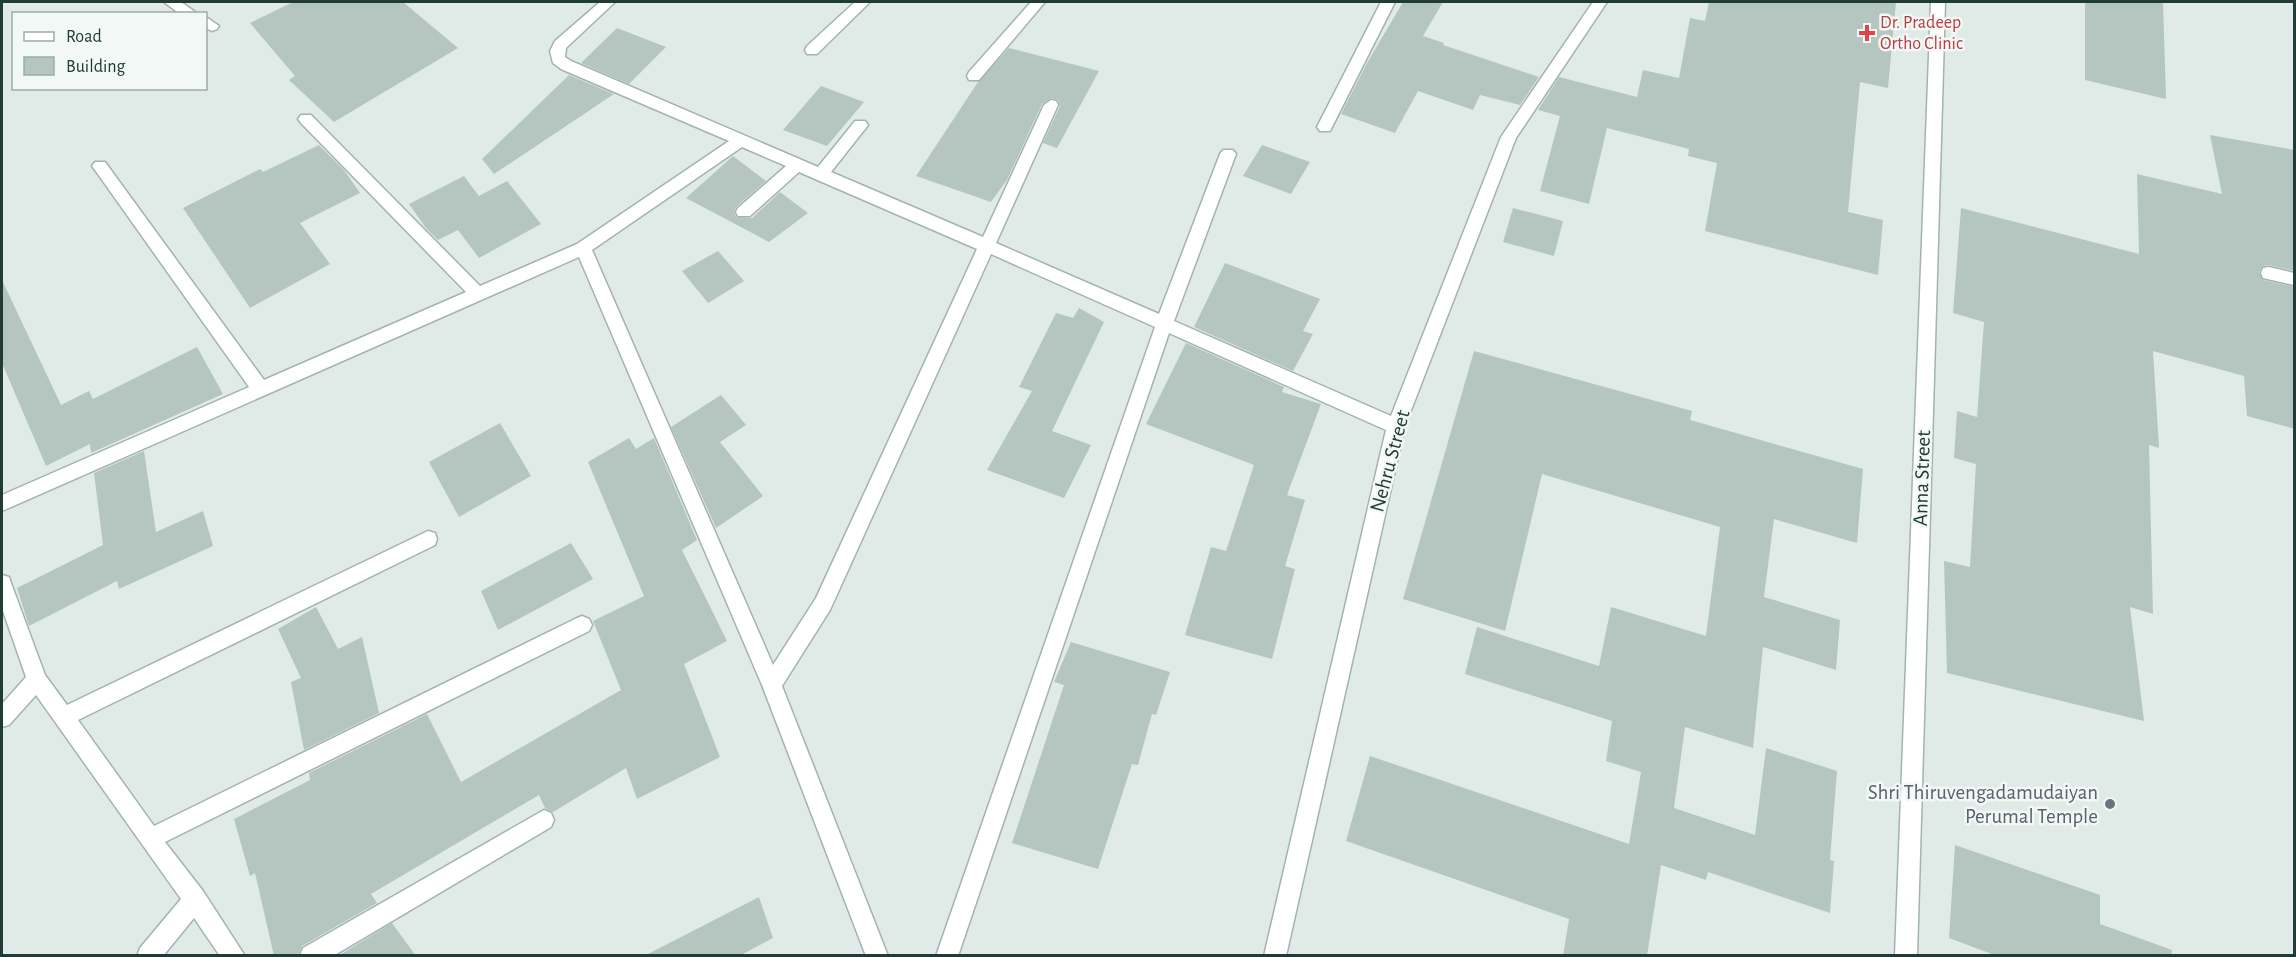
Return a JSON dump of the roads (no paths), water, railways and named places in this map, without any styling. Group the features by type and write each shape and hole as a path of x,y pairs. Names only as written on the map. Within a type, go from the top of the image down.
{"street":[{"path":"171,2 188,12"},
{"path":"608,2 560,45 557,51 558,59 566,65 985,245 1396,426"},
{"path":"812,50 863,2"},
{"path":"974,76 1038,2"},
{"path":"1325,128 1389,2"},
{"name":"Nehru Street","path":"1275,956 1396,426 1509,137 1600,2"},
{"name":"Anna Street","path":"1906,956 1938,2"},
{"path":"772,685 823,604 985,245 1051,105"},
{"path":"306,119 478,294"},
{"path":"820,175 860,125"},
{"path":"2,503 583,248 740,141"},
{"path":"947,956 1164,324 1228,153"},
{"path":"744,212 797,165"},
{"path":"100,166 260,389"},
{"path":"583,248 772,685 877,956"},
{"path":"2269,273 2295,279"},
{"path":"64,717 428,539"},
{"path":"2,583 37,680 152,838 234,956"},
{"path":"152,838 582,625"},
{"path":"2,718 37,680"},
{"path":"310,956 544,820"},
{"path":"148,956 195,899"}],"place":[{"name":"Dr. Pradeep Ortho Clinic","path":"1867,33"},
{"name":"Shri Thiruvengadamudaiyan Perumal Temple","path":"2110,804"}]}
